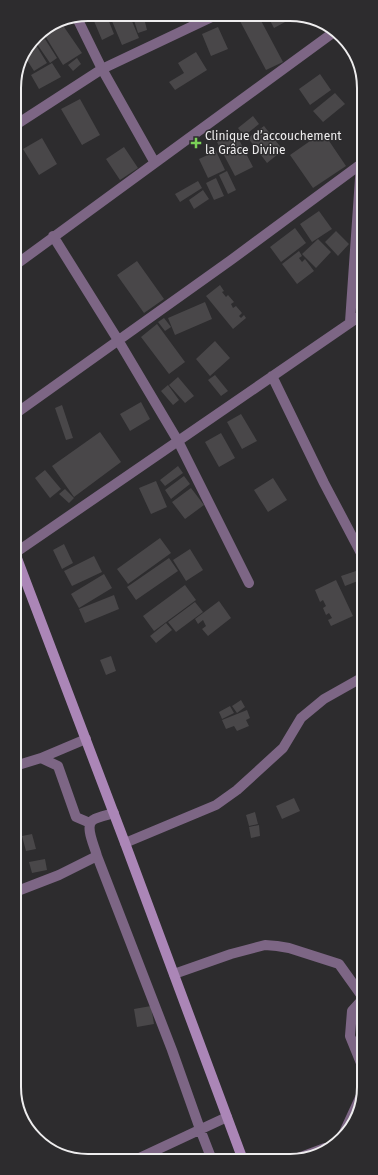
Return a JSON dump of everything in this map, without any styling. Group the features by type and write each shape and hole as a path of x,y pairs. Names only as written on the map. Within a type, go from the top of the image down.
{"street":[{"path":"21,121 102,69 203,21"},
{"path":"79,22 102,69 155,163"},
{"path":"21,261 330,35"},
{"path":"21,410 231,260 357,167"},
{"path":"350,322 357,229"},
{"path":"53,236 118,340 178,441 249,583"},
{"path":"21,549 357,318"},
{"path":"272,376 324,483 357,546"},
{"path":"21,569 241,1154"},
{"path":"125,843 216,806 237,790 282,748 301,718 324,699 357,680"},
{"path":"21,764 41,758 86,739"},
{"path":"41,758 58,766 76,817 90,823"},
{"path":"114,813 93,820 88,828 97,856 172,1050 210,1154"},
{"path":"21,890 59,875 97,856"},
{"path":"174,974 244,950 266,945 289,948 339,964 357,990"},
{"path":"357,1006 352,1011 350,1036 357,1053"},
{"path":"148,1154 228,1117"}],"building":[{"path":"94,21 109,21 114,34 102,40"},
{"path":"112,21 132,21 139,38 122,45"},
{"path":"134,21 145,21 147,30 138,33"},
{"path":"240,21 261,21 283,62 266,70"},
{"path":"270,21 287,21 274,28"},
{"path":"63,26 82,53 63,65 46,37"},
{"path":"218,27 228,49 211,56 202,34"},
{"path":"45,39 57,58 50,63 38,45"},
{"path":"37,46 47,63 34,71 27,60"},
{"path":"196,52 207,70 175,90 169,82 184,73 178,63"},
{"path":"77,58 81,64 73,71 68,65"},
{"path":"52,63 61,77 39,89 31,75"},
{"path":"320,74 331,90 310,105 299,89"},
{"path":"335,93 345,104 323,122 313,111"},
{"path":"80,99 100,135 82,145 61,109"},
{"path":"253,116 259,124 244,136 238,128"},
{"path":"264,126 283,150 267,163 248,138"},
{"path":"235,132 253,167 235,176 217,142"},
{"path":"323,132 346,166 313,188 290,155"},
{"path":"42,138 57,164 39,175 23,149"},
{"path":"124,147 138,168 120,180 106,159"},
{"path":"216,151 225,170 208,178 199,159"},
{"path":"227,171 236,190 228,194 219,175"},
{"path":"216,178 224,196 214,200 206,183"},
{"path":"198,181 202,188 180,202 175,194"},
{"path":"203,190 209,199 194,209 189,200"},
{"path":"319,211 332,229 312,242 300,224"},
{"path":"295,228 306,243 281,262 270,247"},
{"path":"336,231 349,244 338,256 325,242"},
{"path":"318,239 331,252 316,268 302,254"},
{"path":"299,251 302,256 299,258 302,262 305,259 314,271 297,284 282,264"},
{"path":"137,261 164,299 144,313 117,275"},
{"path":"220,285 224,291 222,292 226,297 228,295 234,302 231,304 233,308 236,306 242,313 239,316 241,318 244,315 246,318 233,329 206,296"},
{"path":"205,302 212,319 175,335 168,318"},
{"path":"164,318 171,327 165,331 158,322"},
{"path":"157,324 185,362 169,374 141,337"},
{"path":"215,341 230,358 210,376 196,359"},
{"path":"215,375 228,391 221,396 208,380"},
{"path":"178,377 194,396 185,403 169,385"},
{"path":"168,385 179,400 173,405 161,391"},
{"path":"141,402 150,419 130,431 120,414"},
{"path":"62,405 73,438 66,440 55,408"},
{"path":"241,414 257,441 242,449 227,422"},
{"path":"100,432 121,462 74,497 52,466"},
{"path":"221,433 235,458 219,467 205,442"},
{"path":"178,466 183,473 165,486 160,480"},
{"path":"45,470 61,489 50,498 35,478"},
{"path":"184,476 190,484 171,499 165,490"},
{"path":"273,478 287,500 268,512 254,490"},
{"path":"156,481 167,507 151,514 139,488"},
{"path":"191,488 204,505 185,519 172,502"},
{"path":"65,489 74,498 69,503 59,494"},
{"path":"160,538 171,553 128,584 117,569"},
{"path":"64,544 73,563 62,569 53,550"},
{"path":"190,549 203,570 186,581 173,560"},
{"path":"94,556 102,572 72,586 64,571"},
{"path":"169,558 178,571 136,600 127,587"},
{"path":"357,571 357,581 345,586 341,576"},
{"path":"104,574 112,588 79,608 71,594"},
{"path":"336,580 353,616 331,626 328,620 332,618 329,613 326,615 323,608 326,606 323,600 320,602 315,590"},
{"path":"185,585 196,600 154,631 143,616"},
{"path":"114,595 119,609 85,623 79,609"},
{"path":"219,601 231,618 208,636 202,629 206,626 203,620 198,624 195,619"},
{"path":"195,602 203,612 176,632 168,622"},
{"path":"166,623 172,630 156,643 150,636"},
{"path":"111,656 116,671 106,675 100,660"},
{"path":"241,700 245,707 237,713 232,706"},
{"path":"230,706 234,713 222,719 219,712"},
{"path":"247,710 250,718 246,720 249,726 237,731 234,726 226,729 222,720"},
{"path":"294,798 300,811 282,819 276,806"},
{"path":"255,812 258,824 249,826 246,815"},
{"path":"259,825 260,836 251,838 249,827"},
{"path":"32,834 36,849 26,851 22,836"},
{"path":"45,859 47,870 32,873 29,862"},
{"path":"151,1006 154,1024 137,1027 134,1009"}],"place":[{"name":"Clinique d’accouchement la Grâce Divine","path":"196,143"}]}
